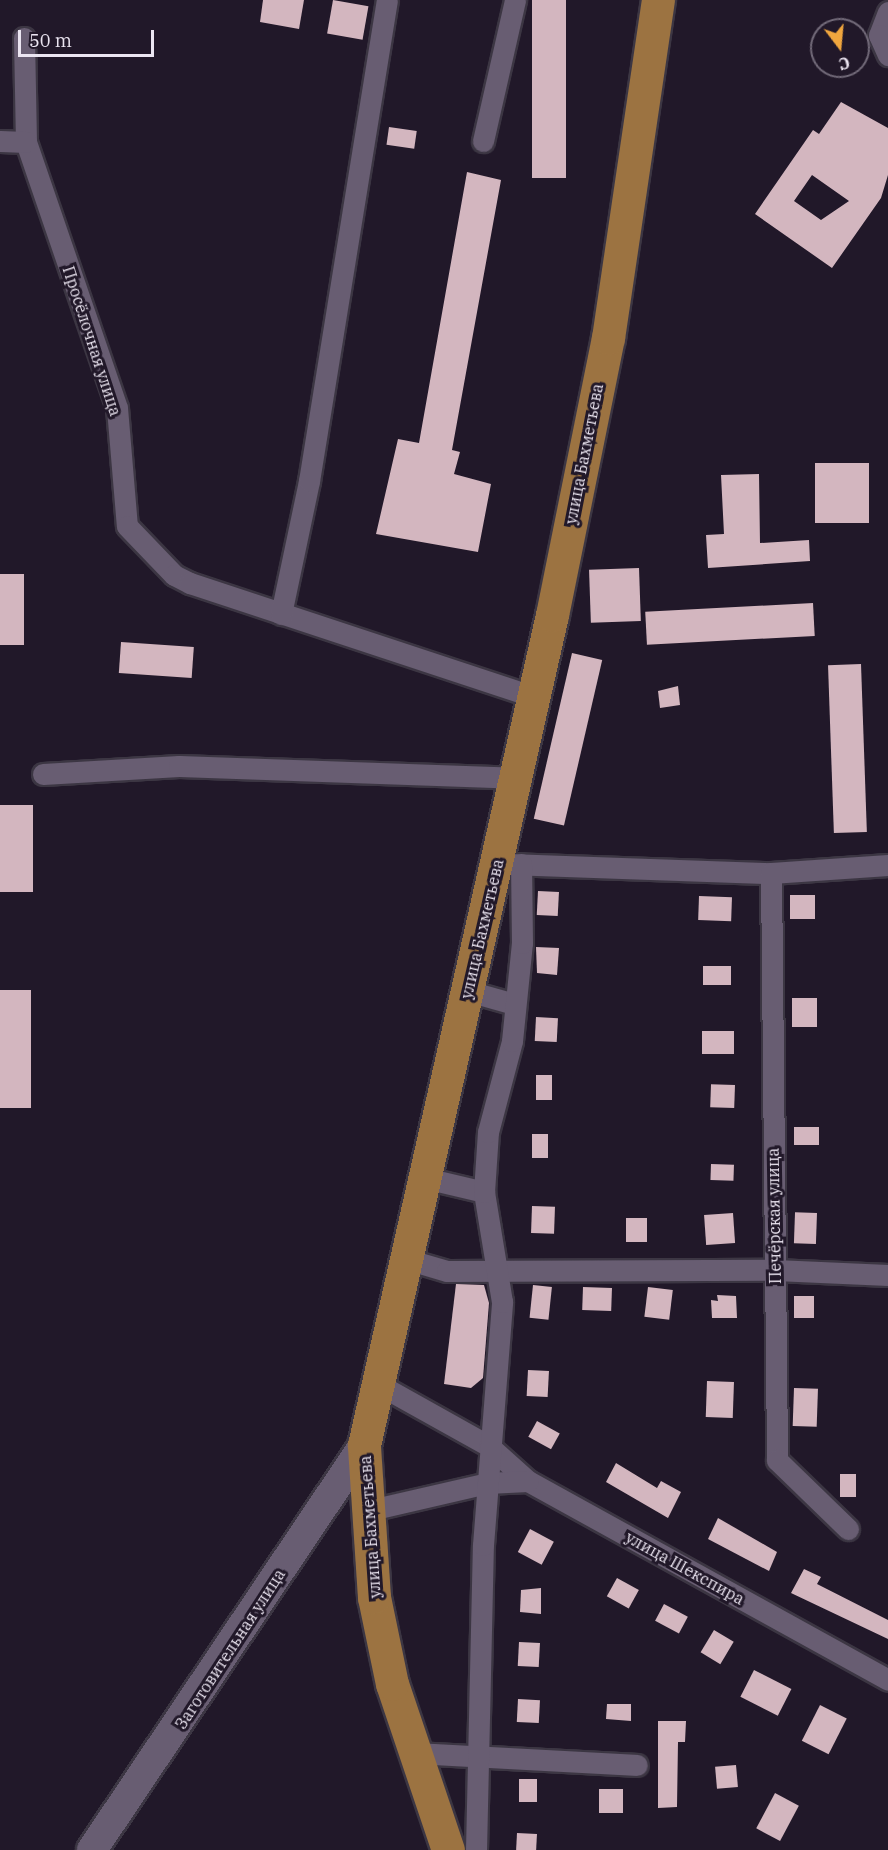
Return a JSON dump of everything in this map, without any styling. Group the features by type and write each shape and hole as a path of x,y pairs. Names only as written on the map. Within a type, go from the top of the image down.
{"main road":[{"name":"улица Бахметьева","path":"448,1850 392,1684 376,1608 366,1511 363,1445 468,991 509,864 515,778 535,697 608,338 658,0"},
{"name":"Заготовительная улица","path":"92,1850 363,1445"}],"street":[{"path":"281,614 309,481 387,0"},
{"path":"483,141 514,0"},
{"path":"888,12 879,35 888,55"},
{"name":"Просёлочная улица","path":"24,38 26,142 117,408 127,526 174,575 281,614 535,697"},
{"path":"0,141 26,142"},
{"path":"43,774 179,766 515,778"},
{"path":"476,1850 477,1756 487,1482 502,1302 500,1272 484,1192 488,1132 506,1071 522,943 509,864 771,873 888,865"},
{"name":"Печёрская улица","path":"771,873 777,1460 848,1530"},
{"path":"468,991 514,1004"},
{"path":"425,1178 484,1192"},
{"path":"406,1259 447,1271 775,1270 888,1275"},
{"name":"улица Шекспира","path":"378,1384 489,1446 528,1481 888,1680"},
{"path":"366,1511 487,1482 528,1481"},
{"path":"416,1753 638,1765"}],"building":[{"path":"263,0 304,0 299,29 260,22"},
{"path":"333,0 368,6 363,40 327,33"},
{"path":"532,0 566,0 566,178 532,178"},
{"path":"841,102 888,128 888,175 881,198 832,268 755,214 813,130 819,134","holes":["812,175 849,201 821,220 794,201"]},
{"path":"389,127 417,131 414,149 386,145"},
{"path":"467,172 501,180 452,450 460,452 454,474 491,484 478,552 376,534 398,439 419,443"},
{"path":"815,463 869,463 869,523 815,523"},
{"path":"759,474 760,543 809,540 810,561 708,568 706,535 724,534 721,475"},
{"path":"639,568 641,621 591,623 589,570"},
{"path":"0,574 24,574 24,645 0,645"},
{"path":"813,603 815,636 647,645 645,612"},
{"path":"121,642 194,647 192,678 119,673"},
{"path":"572,653 602,660 564,826 534,819"},
{"path":"861,664 867,832 834,833 828,665"},
{"path":"678,686 680,705 660,708 658,691"},
{"path":"0,805 33,805 33,892 0,892"},
{"path":"538,891 559,892 558,916 537,915"},
{"path":"790,895 815,895 815,919 790,919"},
{"path":"699,896 732,897 731,921 698,920"},
{"path":"536,947 559,948 557,975 537,973"},
{"path":"703,966 731,966 731,985 703,985"},
{"path":"0,990 31,990 31,1108 0,1108"},
{"path":"792,998 817,998 817,1027 792,1027"},
{"path":"536,1017 558,1018 557,1042 535,1041"},
{"path":"702,1031 734,1031 734,1054 702,1054"},
{"path":"536,1075 552,1075 552,1100 536,1100"},
{"path":"711,1084 735,1085 734,1108 710,1107"},
{"path":"794,1127 819,1127 819,1145 794,1145"},
{"path":"532,1134 548,1134 548,1158 532,1158"},
{"path":"711,1164 734,1165 733,1181 710,1180"},
{"path":"532,1206 555,1207 554,1234 531,1233"},
{"path":"795,1212 817,1213 816,1244 794,1243"},
{"path":"733,1213 735,1243 706,1245 704,1215"},
{"path":"626,1218 647,1218 647,1242 626,1242"},
{"path":"456,1284 484,1285 489,1303 483,1378 471,1388 444,1384"},
{"path":"533,1285 552,1287 548,1320 530,1318"},
{"path":"583,1287 612,1288 611,1311 582,1310"},
{"path":"648,1287 673,1290 669,1320 644,1317"},
{"path":"717,1295 736,1296 737,1318 712,1318 711,1300 718,1301"},
{"path":"794,1296 814,1296 814,1318 794,1318"},
{"path":"528,1370 549,1371 548,1397 527,1396"},
{"path":"707,1381 734,1382 733,1418 706,1417"},
{"path":"794,1388 818,1389 817,1427 793,1426"},
{"path":"537,1421 560,1434 551,1449 528,1437"},
{"path":"616,1463 657,1488 661,1481 681,1492 668,1518 606,1482"},
{"path":"840,1474 856,1474 856,1497 840,1497"},
{"path":"718,1518 777,1552 769,1571 708,1539"},
{"path":"530,1529 554,1542 542,1565 518,1552"},
{"path":"804,1569 821,1577 817,1584 888,1620 888,1639 791,1593"},
{"path":"617,1578 639,1590 629,1608 607,1596"},
{"path":"541,1588 541,1614 520,1612 521,1590"},
{"path":"664,1604 688,1617 679,1633 655,1621"},
{"path":"714,1630 734,1642 720,1664 701,1652"},
{"path":"519,1642 540,1643 539,1667 518,1666"},
{"path":"754,1670 791,1689 778,1716 740,1697"},
{"path":"518,1699 540,1700 539,1723 517,1722"},
{"path":"607,1704 631,1704 631,1721 606,1719"},
{"path":"820,1705 847,1719 829,1754 802,1741"},
{"path":"658,1721 686,1721 685,1742 678,1742 677,1807 658,1808"},
{"path":"736,1765 738,1787 717,1789 715,1767"},
{"path":"519,1779 537,1779 537,1802 519,1802"},
{"path":"599,1789 623,1789 623,1813 599,1813"},
{"path":"775,1793 799,1806 780,1841 756,1828"},
{"path":"517,1833 537,1834 536,1850 516,1850"}]}
